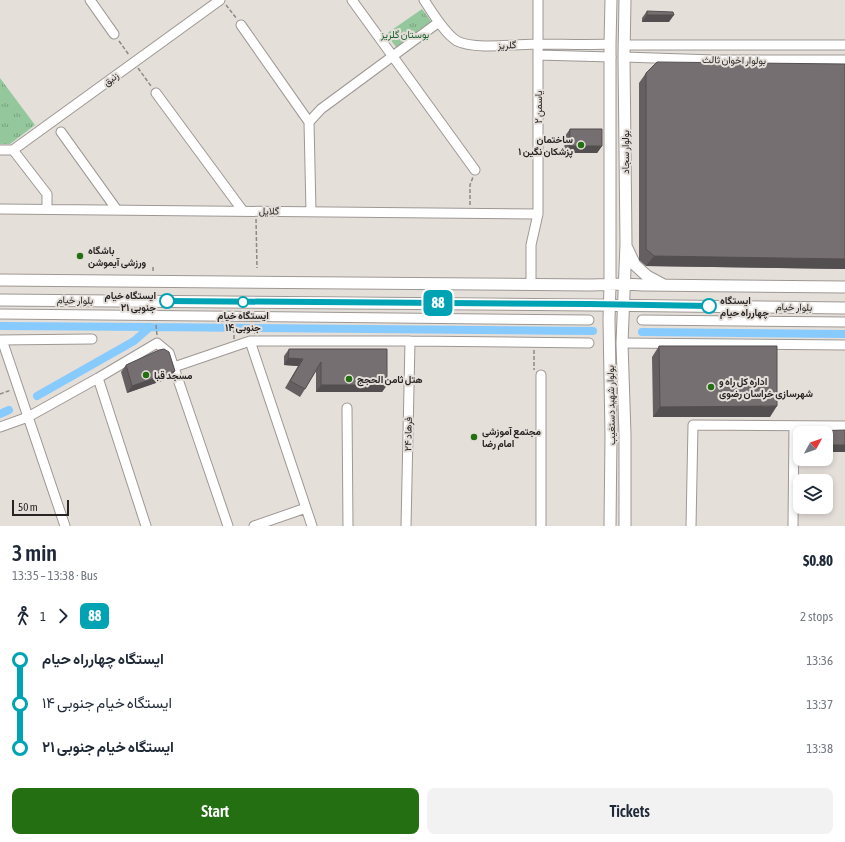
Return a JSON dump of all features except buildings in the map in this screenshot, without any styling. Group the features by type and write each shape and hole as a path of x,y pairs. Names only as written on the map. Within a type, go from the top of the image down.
{"main road":[{"name":"بولوار سجاد","path":"610,285 611,0"},
{"name":"بولوار سجاد","path":"624,305 626,244 624,57 625,0"},
{"path":"610,44 624,45"},
{"path":"611,57 624,57"},
{"path":"626,244 635,266 647,276 665,286"},
{"name":"بلوار خیام","path":"0,280 845,287"},
{"path":"347,302 352,299 354,293 353,287 348,283"},
{"name":"بولوار شهید دستغیب","path":"610,285 610,526"},
{"name":"بلوار خیام","path":"0,300 347,302 845,308"},
{"name":"بولوار شهید دستغیب","path":"624,305 622,343 625,435 625,526"}],"street":[{"path":"90,0 114,34"},
{"name":"زنبق","path":"13,150 220,0"},
{"path":"352,0 475,170"},
{"name":"گلریز","path":"424,0 448,35 454,40 470,45 610,44"},
{"name":"یاسمن ۲","path":"531,285 531,245 538,214 538,0"},
{"path":"309,122 321,109 440,22"},
{"path":"241,25 309,122 311,212"},
{"path":"624,45 845,45"},
{"path":"538,55 611,57"},
{"name":"بولوار اخوان ثالث","path":"624,57 714,60 845,60"},
{"path":"156,93 243,211"},
{"path":"61,132 118,210"},
{"path":"0,150 13,150 47,194 47,209"},
{"name":"گلایل","path":"0,209 538,214"},
{"path":"0,314 589,320"},
{"path":"642,320 845,322"},
{"path":"65,526 1,340 92,339"},
{"path":"174,367 252,342 410,341 589,343"},
{"name":"فرهاد ۲۴","path":"406,526 410,341"},
{"path":"252,342 312,526"},
{"path":"0,427 28,417 157,343 169,353 228,526"},
{"path":"622,343 845,345"},
{"path":"541,375 541,526"},
{"path":"98,378 146,526"},
{"path":"347,408 348,526"},
{"path":"691,526 693,425 794,426"},
{"path":"833,426 845,426"},
{"path":"792,526 793,466"},
{"path":"254,526 306,508"}],"path":[{"path":"223,0 241,25"},
{"path":"470,213 470,185 475,170"},
{"path":"256,211 257,268"},
{"path":"233,347 234,317"},
{"path":"252,342 255,317"},
{"path":"156,324 157,343"},
{"path":"533,342 534,372 541,375"},
{"path":"0,394 18,387"}],"green space":[{"name":"بوستان گلریز","path":"422,9 434,25 399,51 386,34"},
{"path":"0,78 35,125 10,144 0,144"}],"waterway":[{"path":"0,326 593,331"},
{"path":"37,396 134,341 150,327"},
{"path":"642,332 845,334"},
{"path":"0,414 9,410"}],"bus line":[{"name":"88","path":"167,301 709,306"}],"place":[{"name":"ساختمان پزشکان نگین ۱","path":"581,145"},
{"name":"باشگاه ورزشی آیموشن","path":"80,256"},
{"name":"ایستگاه خیام جنوبی ۲۱","path":"167,301"},
{"name":"ایستگاه خیام جنوبی ۱۴","path":"243,302"},
{"name":"ایستگاه چهارراه حیام","path":"709,306"},
{"name":"مسجد قبا","path":"146,375"},
{"name":"هتل ثامن الحجج","path":"349,379"},
{"name":"اداره کل راه و شهرسازی خراسان رضوی","path":"711,387"},
{"name":"مجتمع آموزشی امام رضا","path":"474,437"}]}
